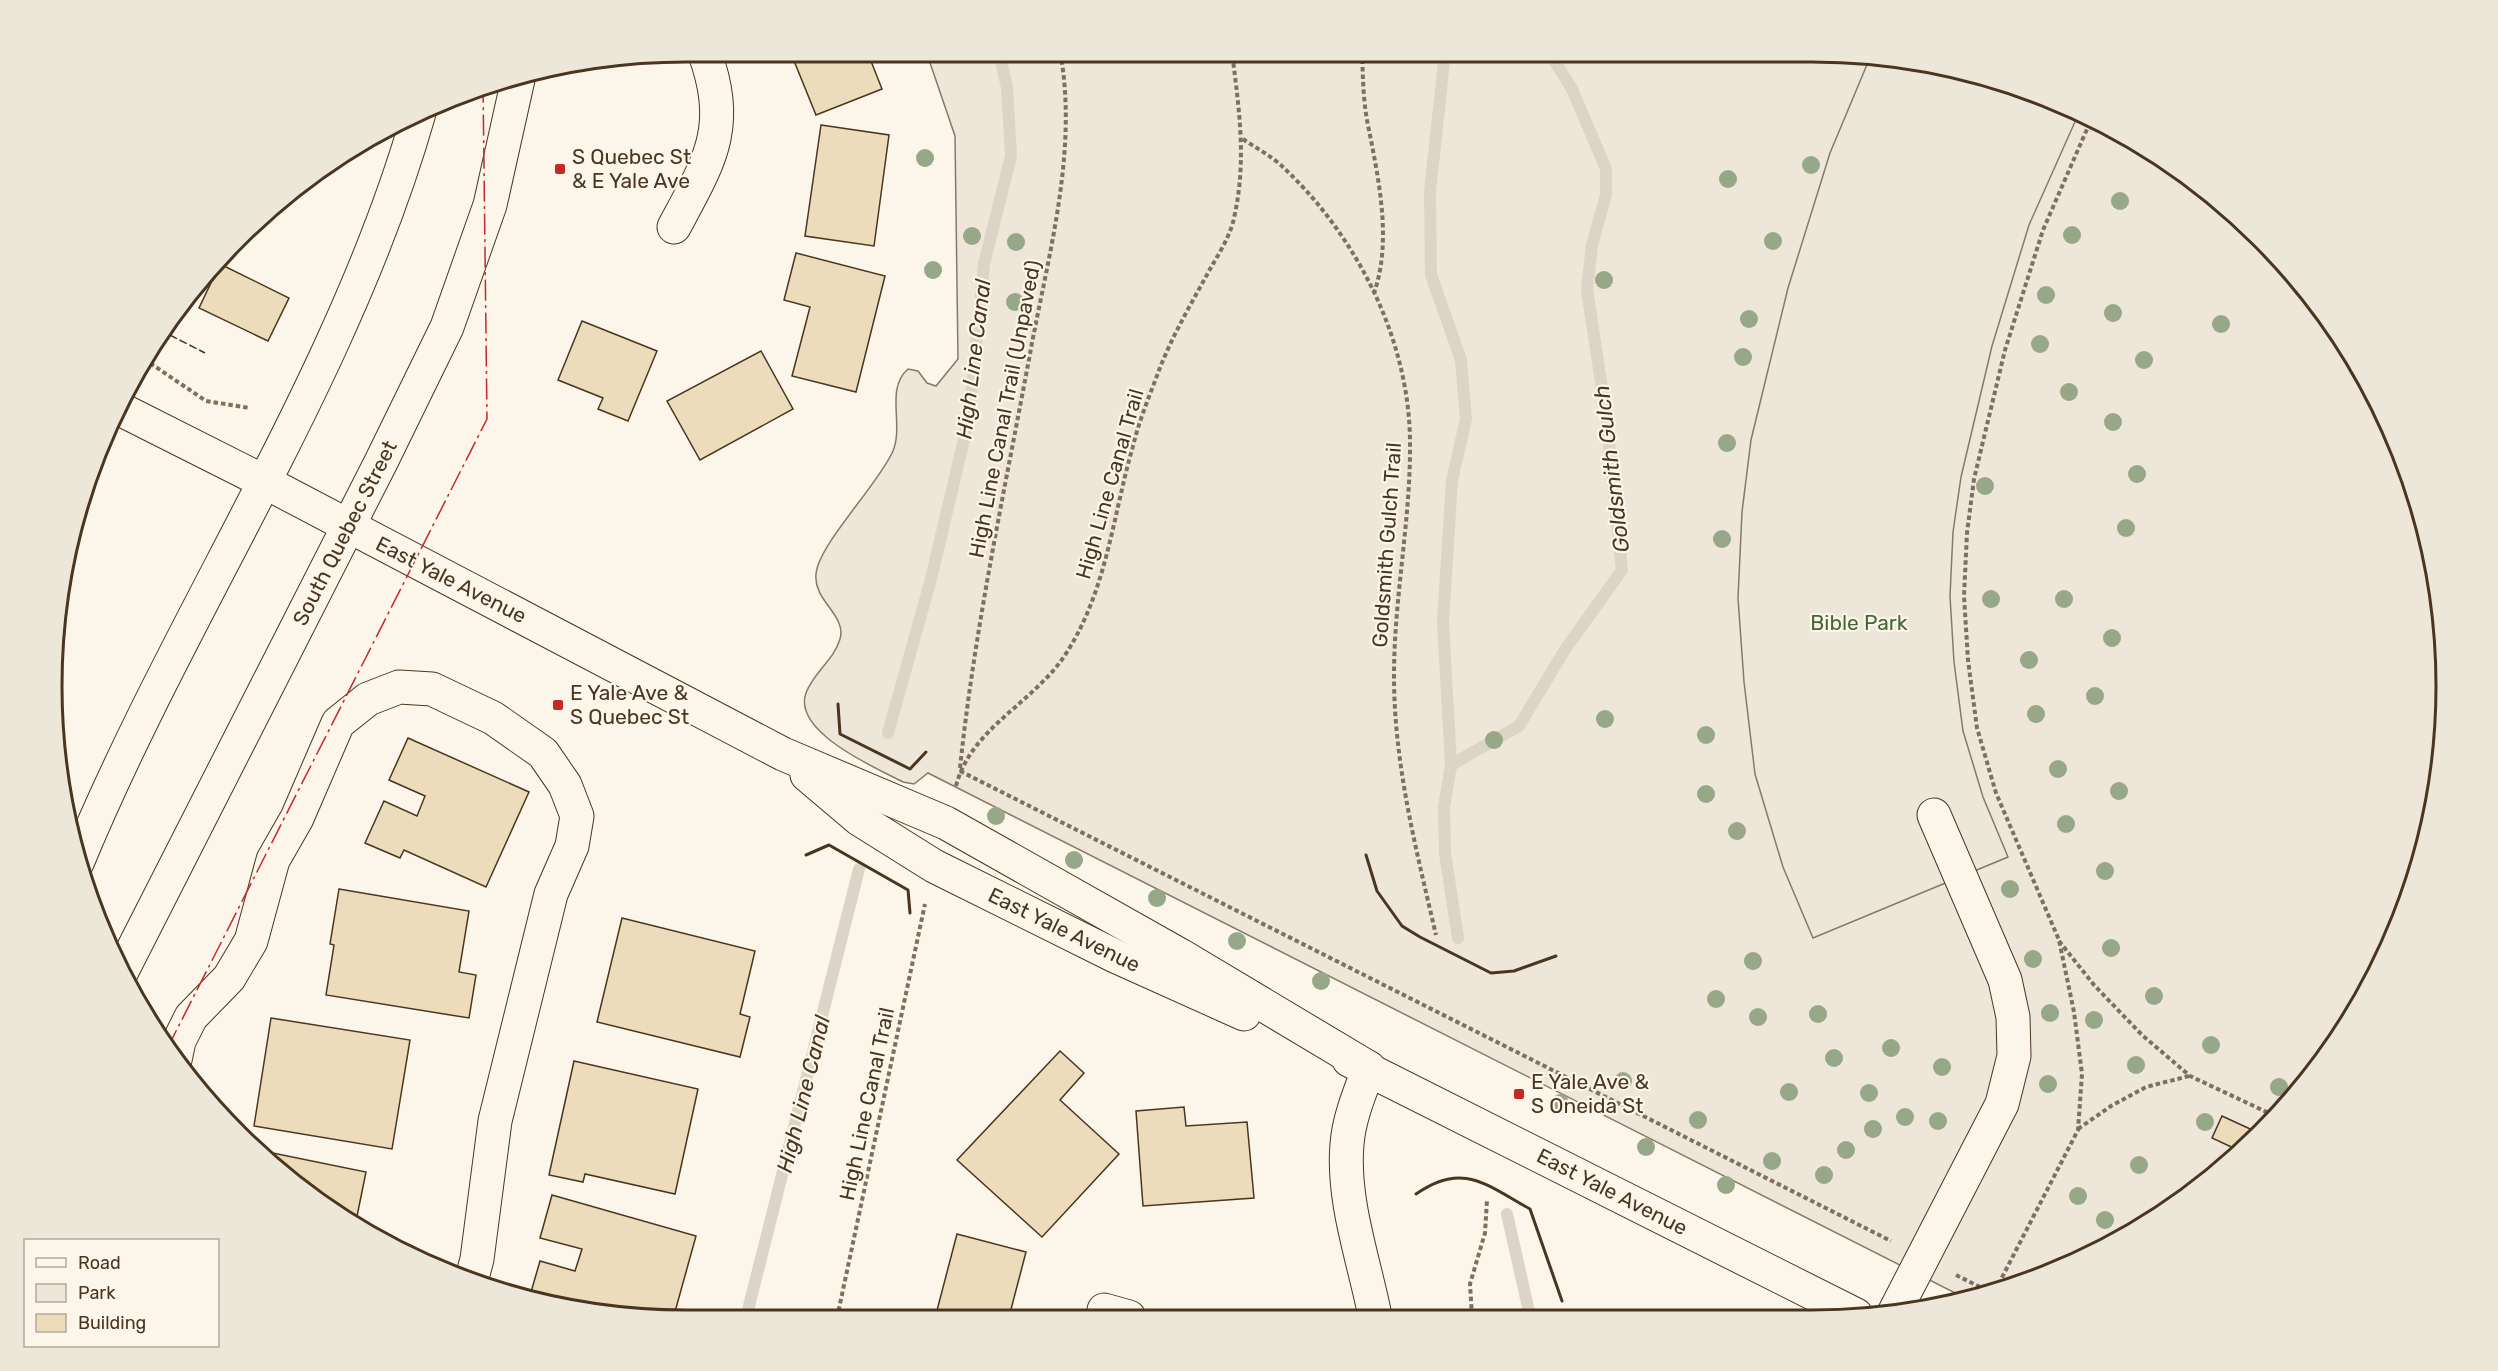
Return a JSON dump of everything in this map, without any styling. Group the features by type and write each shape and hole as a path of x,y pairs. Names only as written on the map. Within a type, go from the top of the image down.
{"main road":[{"path":"674,227 700,175 718,126 718,108 707,62"},
{"name":"South Quebec Street","path":"127,962 420,384 471,265 504,152 517,85"},
{"path":"83,848 127,748 263,481 360,283 402,174 416,123"},
{"name":"East Yale Avenue","path":"125,412 263,481 783,754 946,823 1180,955 1369,1068"},
{"path":"178,1048 191,1017 229,978 251,941 273,860 297,818 338,723 368,699 399,687 432,689 493,717 543,753 565,785 577,816 572,846 551,894 495,1121 474,1272"},
{"name":"East Yale Avenue","path":"783,754 859,819 934,866 1115,956 1369,1068 1843,1308"},
{"path":"1899,1303 2002,1104 2012,1074 2015,1037 2005,980 1934,815"},
{"path":"1366,1310 1346,1168 1349,1130 1369,1068"}],"path":[{"name":"High Line Canal Trail (Unpaved)","path":"960,771 966,709 982,611 1057,211 1065,107 1061,62"},
{"name":"High Line Canal Trail","path":"960,771 976,743 1041,686 1067,653 1094,598 1112,539 1133,446 1159,371 1233,222 1241,180 1242,139 1233,62"},
{"path":"1363,62 1368,128 1378,168 1381,212 1381,273 1373,294"},
{"path":"2001,1280 2078,1130 2082,1074 2074,1012 2059,940 1996,793 1977,728 1968,660 1964,596 1967,533 1974,479 2005,350 2043,230 2088,126"},
{"name":"Goldsmith Gulch Trail","path":"1242,139 1282,166 1329,216 1361,267 1387,323 1404,380 1410,440 1408,509 1396,611 1395,700 1398,746 1409,818 1436,935"},
{"path":"151,364 206,400 250,408"},
{"path":"960,771 1979,1286"},
{"name":"High Line Canal Trail","path":"839,1310 927,895"},
{"path":"2059,940 2094,985 2142,1035 2190,1076 2268,1112"},
{"path":"2078,1130 2111,1106 2146,1087 2190,1076"},
{"path":"1472,1310 1470,1284 1485,1233 1487,1200"}],"green space":[{"name":"Bible Park","path":"930,62 1812,62 1894,67 1934,73 1974,83 2051,109 2124,145 2192,190 2224,216 2282,274 2308,306 2353,374 2372,410 2389,447 2415,524 2425,564 2435,645 2435,726 2431,767 2425,807 2403,886 2389,924 2353,998 2308,1065 2282,1097 2224,1155 2192,1181 2124,1226 2088,1245 2013,1276 1955,1293 928,773 914,784 903,782 839,747 823,735 811,721 805,707 809,686 837,647 841,630 835,615 819,592 816,574 819,562 837,531 875,480 893,451 897,430 896,397 901,377 908,369 918,371 927,383 936,386 958,359 955,136"}],"shaded area":[{"path":"1867,64 1934,73 1974,83 2013,95 2076,120 2029,225 1992,346 1961,477 1953,532 1950,596 1954,662 1963,731 1983,797 2008,857 1813,938 1783,867 1755,774 1744,682 1738,598 1742,512 1751,440 1788,288 1830,153"}],"building":[{"path":"794,62 871,62 882,89 816,115"},
{"path":"821,125 889,135 874,246 805,236"},
{"path":"796,253 885,276 856,392 792,376 810,307 784,300"},
{"path":"224,266 289,298 268,341 199,308 214,276"},
{"path":"582,321 657,351 628,421 598,409 603,398 558,380"},
{"path":"761,351 793,409 700,460 667,401"},
{"path":"408,738 529,792 486,887 404,850 400,858 365,843 384,801 417,816 425,796 389,780"},
{"path":"339,889 469,911 459,972 476,975 469,1018 326,995 334,945 330,944"},
{"path":"622,918 755,951 740,1014 750,1017 740,1057 597,1022"},
{"path":"271,1018 410,1040 392,1149 254,1126"},
{"path":"1060,1051 1084,1073 1060,1100 1119,1154 1042,1237 957,1160"},
{"path":"574,1061 698,1089 675,1194 585,1174 583,1182 549,1175"},
{"path":"1184,1107 1186,1126 1247,1122 1254,1198 1143,1206 1136,1111"},
{"path":"2222,1116 2251,1130 2232,1147 2212,1138"},
{"path":"272,1153 366,1172 357,1216 306,1181"},
{"path":"552,1195 696,1236 676,1309 604,1304 532,1290 540,1261 575,1271 582,1249 540,1238"},
{"path":"957,1234 1026,1252 1011,1310 937,1310"}],"waterway":[{"name":"High Line Canal","path":"888,733 931,579 969,418 984,264 1011,156 1007,88 1001,62"},
{"path":"1444,62 1430,192 1431,275 1461,360 1466,419 1452,480 1443,622 1451,765 1444,807 1445,853 1458,938"},
{"name":"Goldsmith Gulch","path":"1451,765 1519,726 1566,648 1622,570 1606,415 1587,290 1592,245 1606,195 1606,169 1572,89 1555,62"},
{"name":"High Line Canal","path":"748,1310 859,869"},
{"name":"Goldsmith Gulch","path":"1507,1214 1529,1310"}],"fence":[{"path":"170,335 205,353"}],"wall":[{"path":"838,704 840,734 910,769 926,752"},
{"path":"806,855 829,845 908,890 910,913"},
{"path":"1366,855 1377,891 1402,926 1420,937 1491,973 1514,971 1556,956"},
{"path":"1416,1194 1447,1179 1461,1178 1487,1185 1530,1209 1562,1301"}],"power":[{"path":"172,1039 487,419 483,96"}],"place":[{"name":"S Quebec St & E Yale Ave","path":"560,169"},
{"name":"E Yale Ave & S Quebec St","path":"558,705"},
{"name":"E Yale Ave & S Oneida St","path":"1519,1094"}]}
